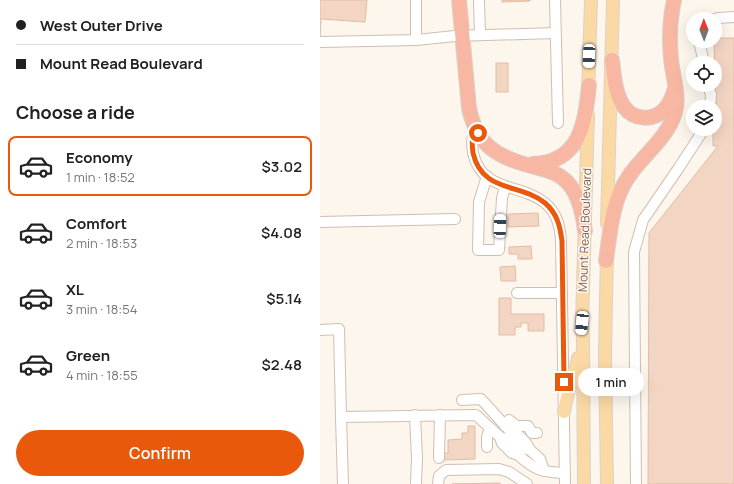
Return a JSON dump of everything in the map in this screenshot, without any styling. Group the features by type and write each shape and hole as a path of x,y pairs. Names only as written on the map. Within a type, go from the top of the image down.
{"highway":[{"path":"459,0 469,108 476,130 483,141 504,158 517,163 553,172 568,183 578,200 585,231"},
{"path":"606,260 611,228 620,191 632,171 665,133 675,114 676,102 670,57 670,34 674,0"},
{"path":"612,60 615,81 621,101 627,110 636,116 648,118 664,111 674,92 674,83"},
{"path":"517,163 536,164 552,161 561,157 572,148 577,140 582,123 588,85"}],"main road":[{"name":"Mount Read Boulevard","path":"584,484 582,323 591,0"},
{"name":"Mount Read Boulevard","path":"607,484 605,360 606,260 613,0"},
{"path":"564,412 566,397 576,369 582,323"}],"street":[{"path":"416,0 416,40"},
{"path":"479,0 480,35"},
{"path":"555,0 558,123"},
{"path":"722,18 734,17"},
{"path":"320,42 416,40 480,35 555,33"},
{"path":"476,130 472,137 472,143 479,168 487,176 505,187 502,198 500,250 478,250 479,202 487,176"},
{"path":"636,484 634,252 643,220 699,136"},
{"name":"Mount Read Boulevard","path":"505,187 541,199 551,208 558,220 562,241 565,484"},
{"path":"320,222 455,219"},
{"path":"517,293 562,293"},
{"path":"320,330 339,330 343,484"},
{"path":"462,400 481,399 507,428 515,432 524,440 530,450 540,459 544,471"},
{"path":"415,415 417,458 416,484"},
{"path":"439,458 440,415"},
{"path":"341,417 476,415 500,438 502,443 512,453 517,454 533,468 551,473 565,473"},
{"path":"507,428 509,420 517,426 528,426 532,433 537,433"},
{"path":"487,447 487,437 490,428"},
{"path":"438,484 439,476 446,470 499,469 515,476 527,484"}],"building":[{"path":"320,0 367,0 365,22 321,19 320,37"},
{"path":"502,0 530,0 530,1 502,2"},
{"path":"722,38 734,38 734,484 648,484 649,233 718,146 713,146 713,136 722,136 722,100 714,100 714,92 722,92 722,56 714,56 714,48 722,48"},
{"path":"496,63 508,63 508,92 496,92"},
{"path":"538,213 539,226 508,227 508,214"},
{"path":"531,246 532,259 518,259 518,254 509,254 509,247"},
{"path":"515,266 516,281 501,281 500,267"},
{"path":"499,298 511,298 511,314 544,314 544,331 528,331 528,323 521,323 521,327 515,327 515,335 499,335"},
{"path":"468,426 475,426 475,459 444,460 444,453 448,453 448,440 462,439 462,433 468,433"},
{"path":"500,483 500,484 452,484"}],"route":[{"path":"478,133 476,130 474,132 472,143 475,159 482,171 489,178 501,185 541,199 551,208 560,224 562,241 564,382"}]}
